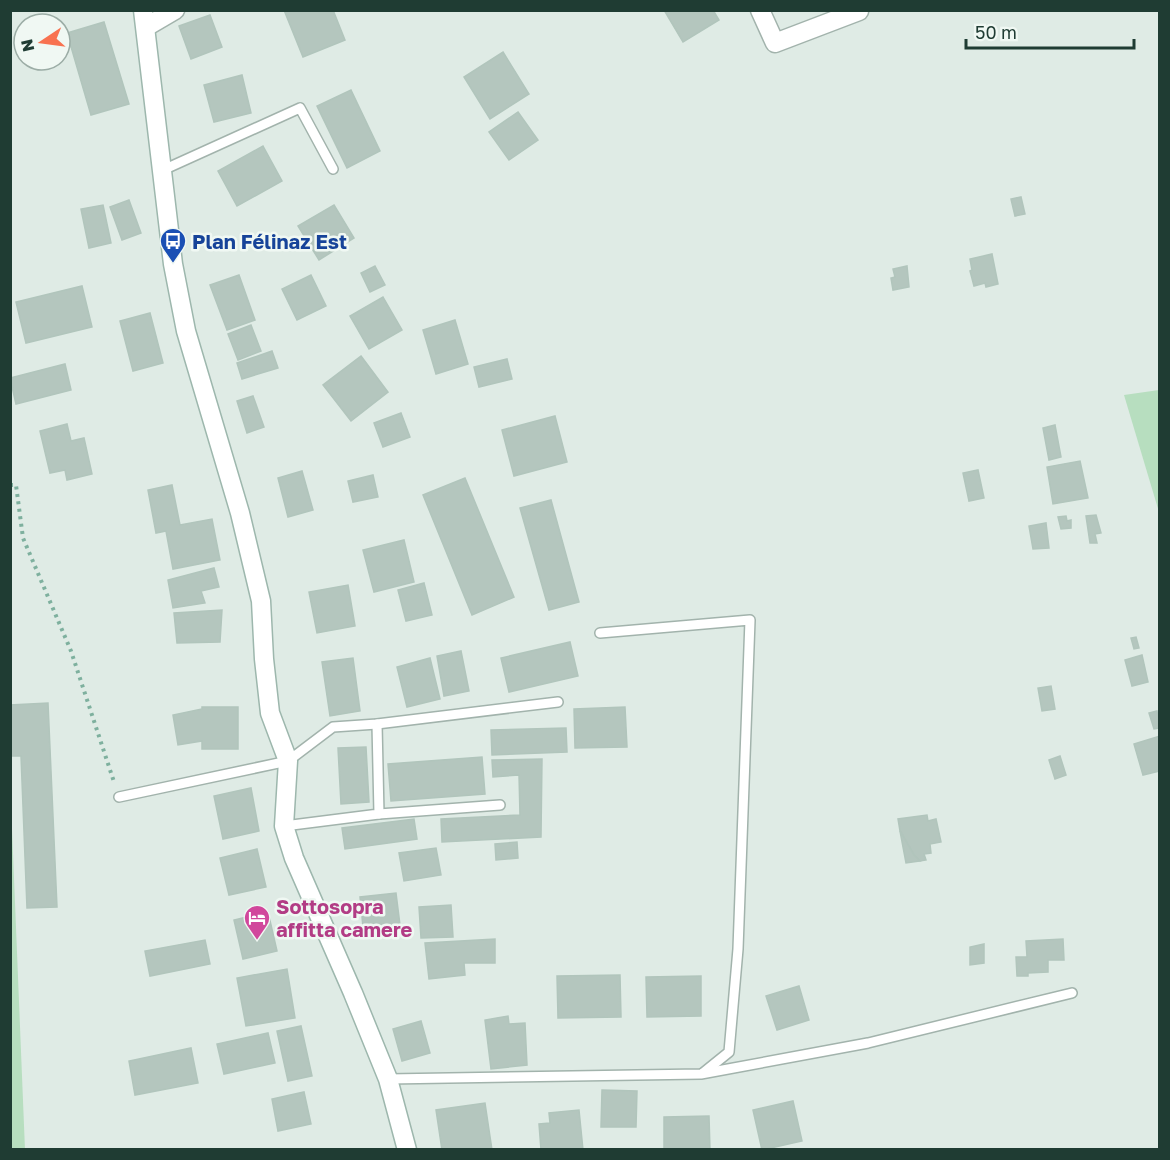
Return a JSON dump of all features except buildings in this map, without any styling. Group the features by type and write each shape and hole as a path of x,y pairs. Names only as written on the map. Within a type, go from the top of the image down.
{"main road":[{"path":"175,10 144,19 173,264 186,331 240,513 261,601 270,713 288,760 284,826 294,858 349,982 388,1079 407,1149"},
{"path":"760,10 775,43 859,11"}],"lane":[{"path":"163,170 300,108 333,169"},
{"path":"600,633 750,620 738,949 729,1052 701,1074"},
{"path":"119,797 288,760 333,727 377,724 558,702"},
{"path":"377,724 379,814"},
{"path":"284,826 379,814 500,805"},
{"path":"388,1079 701,1074 868,1043 1072,993"}],"path":[{"path":"10,484 16,485 23,538 71,651 119,797"}],"green space":[{"path":"1160,390 1159,512 1124,395"},
{"path":"11,804 25,1150 10,1149"}],"place":[{"name":"Plan Félinaz Est","path":"173,264"},
{"name":"Sottosopra affitta camere","path":"257,941"}]}
